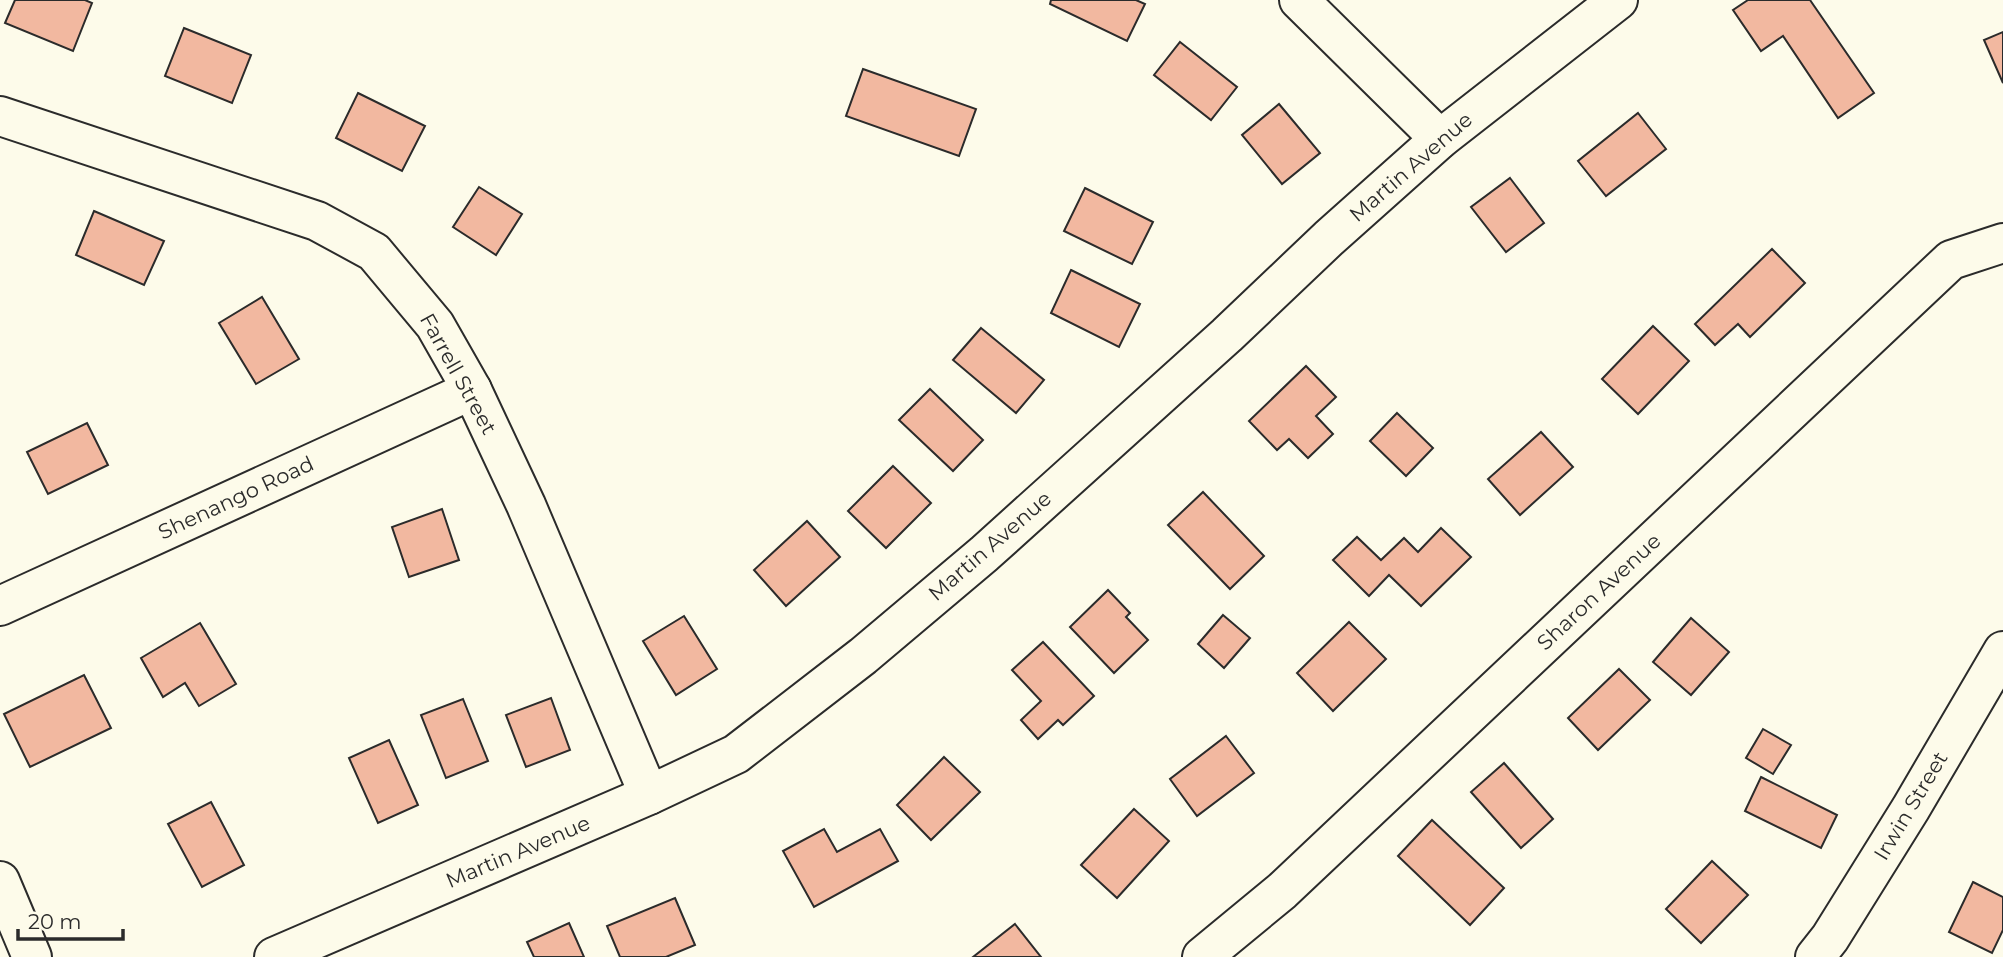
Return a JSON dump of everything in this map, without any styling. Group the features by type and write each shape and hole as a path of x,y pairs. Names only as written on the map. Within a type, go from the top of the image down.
{"street":[{"path":"1299,0 1440,139"},
{"name":"Martin Avenue","path":"274,957 649,796 736,754 863,656 984,554 1440,139 1618,0"},
{"name":"Farrell Street","path":"0,116 317,221 374,252 435,325 472,390 526,505 649,796"},
{"name":"Sharon Avenue","path":"1202,957 1282,891 1951,260 2003,243"},
{"name":"Shenango Road","path":"0,606 472,390"},
{"name":"Irwin Street","path":"1815,957 1911,808 2003,651"},
{"path":"0,881 32,957"}],"building":[{"path":"15,0 85,0 92,3 73,51 5,23"},
{"path":"1051,0 1136,0 1145,4 1127,41 1050,4"},
{"path":"1748,0 1810,0 1874,93 1838,118 1783,36 1761,51 1733,10"},
{"path":"184,28 251,55 232,103 165,76"},
{"path":"2003,32 2003,83 1984,40"},
{"path":"1180,42 1237,87 1211,120 1154,75"},
{"path":"863,69 976,109 959,156 846,116"},
{"path":"358,93 425,126 402,171 336,138"},
{"path":"1279,104 1320,153 1282,184 1242,135"},
{"path":"1638,113 1666,149 1606,196 1578,161"},
{"path":"1510,178 1544,223 1506,252 1471,207"},
{"path":"479,187 522,214 496,255 453,227"},
{"path":"1085,188 1153,222 1132,264 1064,231"},
{"path":"94,211 164,241 144,285 76,255"},
{"path":"1772,249 1805,283 1750,337 1738,324 1715,345 1695,324"},
{"path":"1071,270 1140,304 1119,347 1051,313"},
{"path":"262,297 299,359 256,384 219,323"},
{"path":"1653,326 1689,361 1638,414 1602,379"},
{"path":"981,328 1044,380 1016,413 953,360"},
{"path":"1306,366 1336,397 1316,416 1333,434 1308,458 1289,439 1277,450 1249,421"},
{"path":"930,389 983,440 953,471 899,420"},
{"path":"1397,413 1433,448 1406,476 1370,441"},
{"path":"87,423 108,465 48,494 27,452"},
{"path":"1541,432 1573,467 1520,515 1488,479"},
{"path":"893,466 931,503 886,548 848,511"},
{"path":"1203,492 1264,556 1230,589 1168,525"},
{"path":"442,509 459,560 409,577 392,527"},
{"path":"807,521 840,557 786,606 754,570"},
{"path":"1441,528 1471,557 1421,606 1389,575 1369,596 1333,560 1357,537 1381,560 1404,538 1418,552"},
{"path":"1108,590 1130,613 1126,617 1148,640 1114,673 1070,627"},
{"path":"1223,615 1250,638 1224,668 1198,644"},
{"path":"684,616 717,669 676,695 643,641"},
{"path":"1691,618 1729,652 1691,695 1653,662"},
{"path":"1349,622 1386,659 1333,711 1297,673"},
{"path":"200,623 236,684 199,706 185,683 163,697 141,658"},
{"path":"1043,642 1094,696 1063,725 1058,720 1038,739 1021,720 1041,701 1012,670"},
{"path":"1619,669 1650,700 1598,750 1568,718"},
{"path":"84,675 111,728 30,767 4,714"},
{"path":"551,698 570,750 526,767 506,715"},
{"path":"463,699 488,761 446,778 421,715"},
{"path":"1763,729 1791,745 1773,774 1746,758"},
{"path":"1226,736 1254,773 1197,816 1170,779"},
{"path":"389,740 418,805 378,823 349,758"},
{"path":"944,757 980,792 931,840 897,805"},
{"path":"1504,763 1553,819 1521,848 1471,792"},
{"path":"1761,777 1837,815 1821,848 1745,811"},
{"path":"211,802 244,865 202,887 168,824"},
{"path":"1134,809 1169,841 1117,898 1081,865"},
{"path":"1432,820 1504,888 1470,925 1398,856"},
{"path":"824,829 837,852 880,829 898,861 814,907 783,851"},
{"path":"1712,861 1748,895 1701,943 1666,909"},
{"path":"1973,882 2003,897 2003,930 1992,953 1949,932"},
{"path":"675,898 695,945 666,957 620,957 607,926"},
{"path":"569,923 584,957 534,957 527,942"},
{"path":"1015,924 1041,957 973,957"}]}
